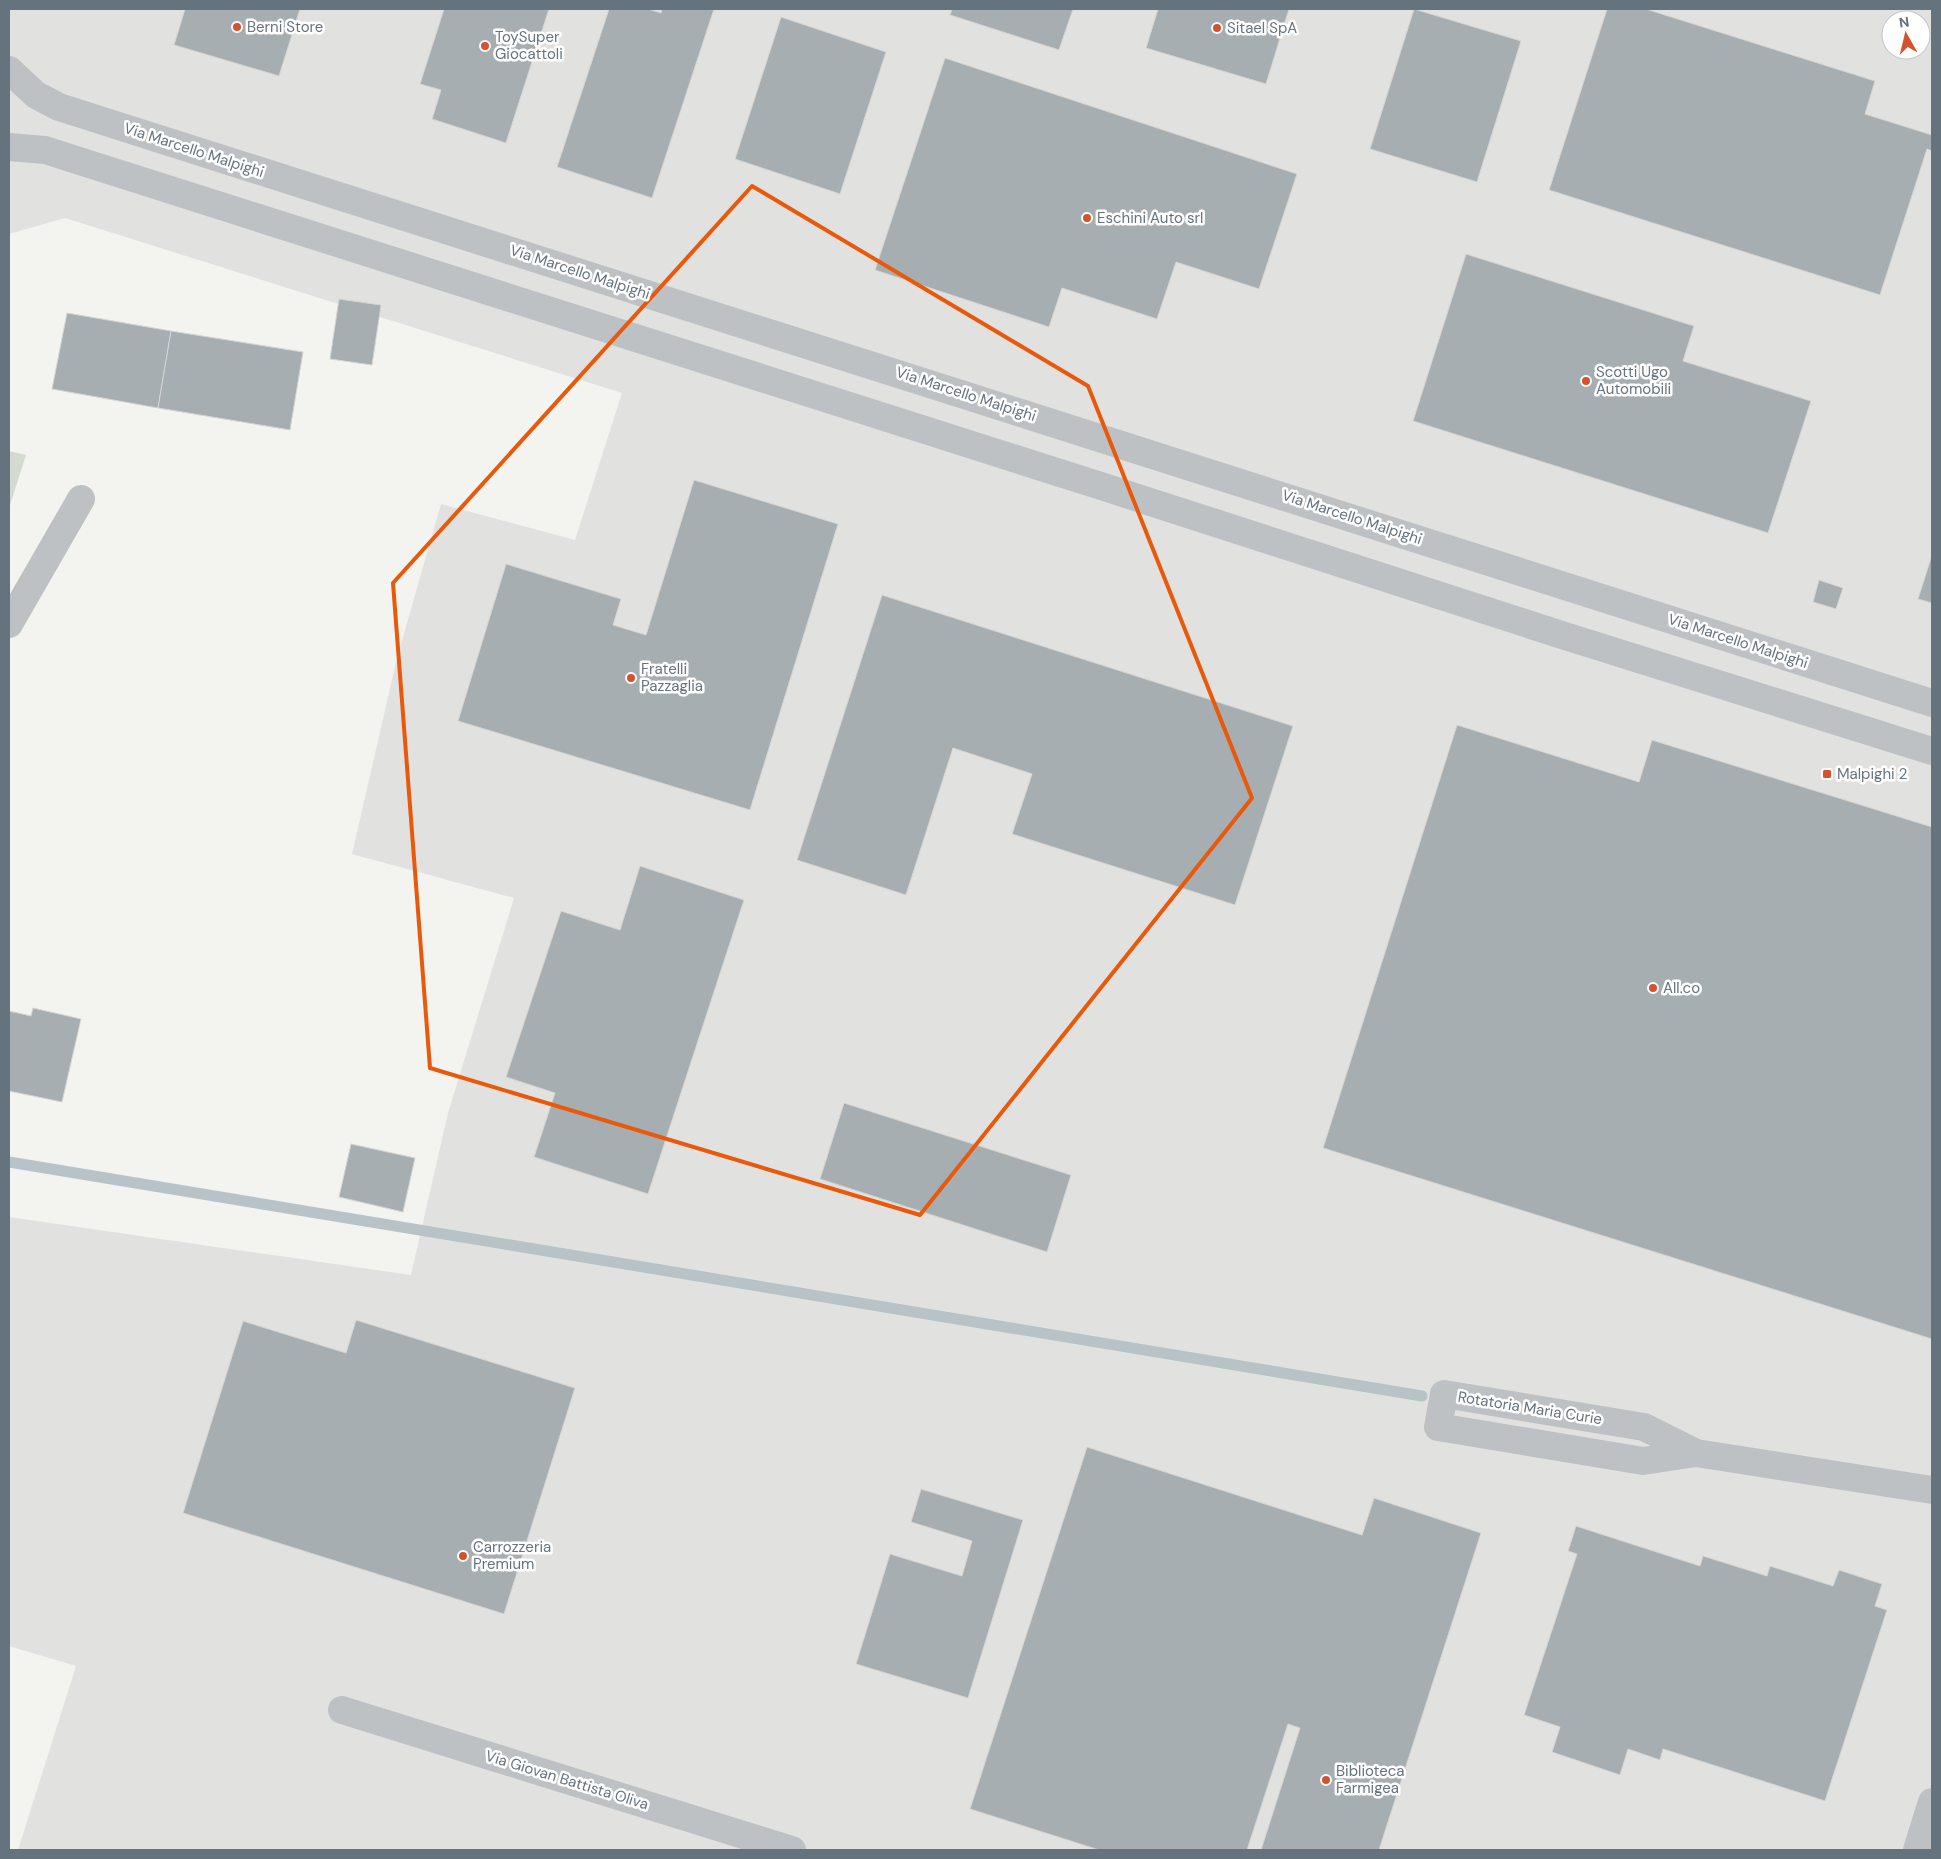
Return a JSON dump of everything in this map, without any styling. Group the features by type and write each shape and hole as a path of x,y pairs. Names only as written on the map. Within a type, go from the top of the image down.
{"street":[{"name":"Via Marcello Malpighi","path":"9,70 36,95 59,107 1932,703"},
{"path":"9,147 44,150 1092,483 1565,636 1932,751"},
{"path":"9,624 82,498"},
{"name":"Rotatoria Maria Curie","path":"1696,1453 1644,1427 1444,1394 1438,1427 1643,1461 1696,1453 1932,1490"},
{"name":"Via Giovan Battista Oliva","path":"342,1710 792,1850"},
{"path":"1917,1850 1932,1802"}],"highlighted area":[{"path":"752,186 1088,386 1252,798 920,1215 430,1068 393,583"}],"shaded area":[{"path":"9,9 1932,9 1932,1850 18,1850 76,1666 9,1646 9,1217 411,1275 448,1113 514,898 352,854 397,658 441,504 575,540 622,393 65,218 9,234"},
{"path":"9,451 26,455 9,508"}],"building":[{"name":"Berni Store","path":"185,9 300,9 279,76 174,45"},
{"name":"ToySuper Giocattoli","path":"444,9 549,9 506,143 432,119 441,90 420,84"},
{"path":"609,9 648,9 661,13 662,9 714,9 652,198 557,167"},
{"path":"952,9 1073,9 1059,50 950,15"},
{"name":"Sitael SpA","path":"1158,9 1289,9 1266,84 1146,48"},
{"path":"1414,9 1521,41 1477,182 1370,149"},
{"path":"1607,9 1646,9 1875,81 1865,114 1932,135 1932,151 1927,149 1880,295 1549,190"},
{"path":"781,17 886,52 840,194 735,159"},
{"name":"Eschini Auto srl","path":"945,58 1297,174 1259,289 1176,262 1157,319 1062,288 1049,327 875,270"},
{"name":"Scotti Ugo Automobili","path":"1466,254 1694,326 1683,361 1811,401 1768,533 1413,421"},
{"path":"339,299 381,305 372,365 330,359"},
{"path":"67,313 171,331 158,408 52,389"},
{"path":"171,331 303,352 290,430 158,408"},
{"name":"Fratelli Pazzaglia","path":"694,480 838,524 750,810 458,721 506,564 621,599 613,625 646,635"},
{"path":"1932,555 1932,603 1918,599"},
{"path":"1819,580 1843,588 1836,609 1813,602"},
{"path":"882,595 1293,726 1235,905 1012,834 1032,774 953,748 906,895 797,860"},
{"name":"All.co","path":"1457,725 1639,782 1652,740 1932,827 1932,1339 1323,1148"},
{"path":"640,866 744,900 648,1194 534,1157 555,1093 506,1077 561,911 620,930"},
{"path":"33,1008 81,1019 62,1102 9,1091 9,1011 31,1016"},
{"path":"844,1103 1071,1175 1047,1252 820,1179"},
{"path":"351,1144 415,1158 403,1212 339,1197"},
{"path":"356,1320 575,1388 504,1614 183,1513 243,1321 346,1353"},
{"path":"1087,1447 1362,1535 1374,1498 1481,1533 1379,1850 1261,1850 1300,1728 1288,1724 1247,1850 1099,1850 970,1809"},
{"path":"921,1489 1023,1520 968,1698 856,1664 890,1554 962,1576 972,1541 911,1522"},
{"path":"1576,1526 1700,1566 1703,1556 1767,1576 1770,1566 1833,1586 1839,1570 1882,1584 1875,1606 1887,1610 1825,1801 1663,1749 1660,1760 1628,1749 1620,1775 1552,1752 1560,1727 1524,1715 1577,1554 1568,1551"}],"waterway":[{"path":"9,1162 1422,1396"}],"place":[{"name":"Berni Store","path":"237,27"},
{"name":"Sitael SpA","path":"1217,28"},
{"name":"ToySuper Giocattoli","path":"485,46"},
{"name":"Eschini Auto srl","path":"1087,218"},
{"name":"Scotti Ugo Automobili","path":"1586,381"},
{"name":"Fratelli Pazzaglia","path":"631,678"},
{"name":"Malpighi 2","path":"1827,774"},
{"name":"All.co","path":"1653,988"},
{"name":"Carrozzeria Premium","path":"463,1556"},
{"name":"Biblioteca Farmigea","path":"1326,1780"}]}
